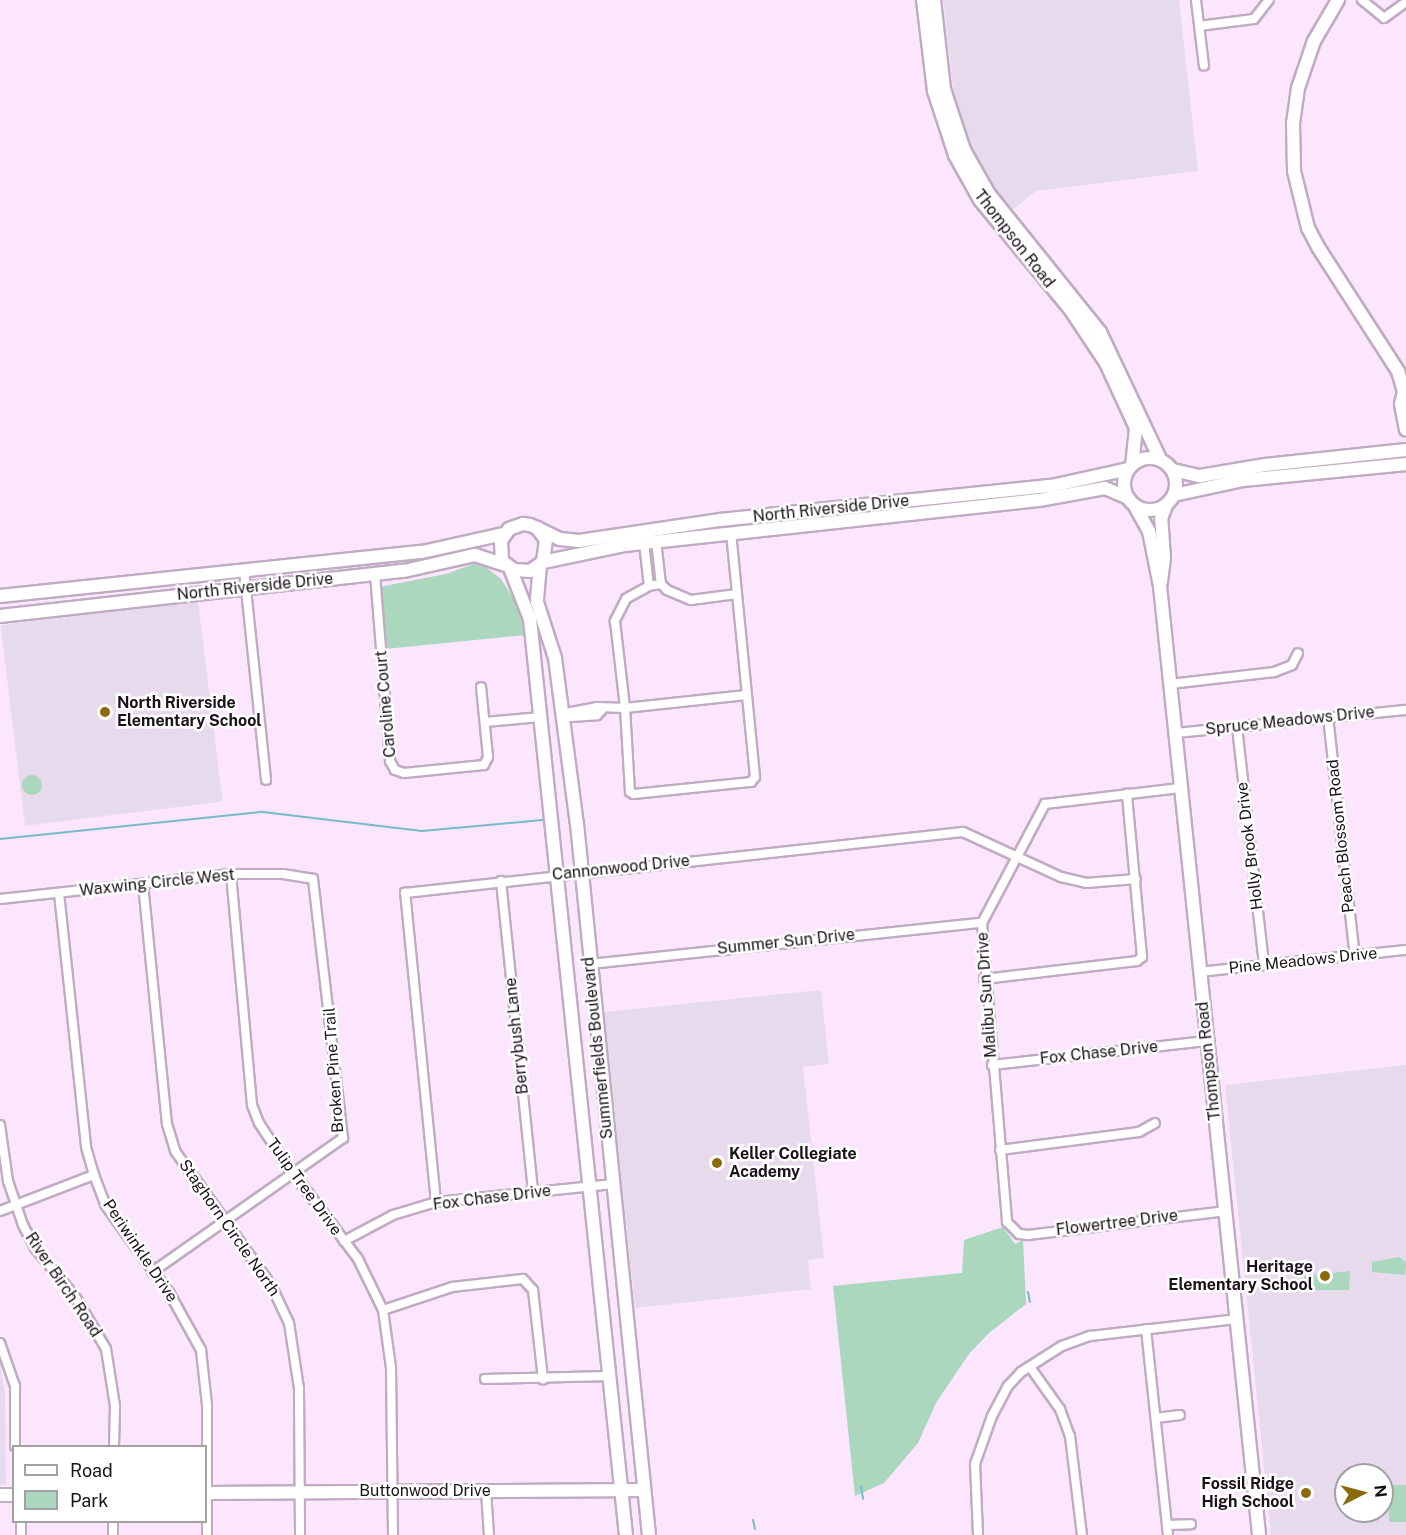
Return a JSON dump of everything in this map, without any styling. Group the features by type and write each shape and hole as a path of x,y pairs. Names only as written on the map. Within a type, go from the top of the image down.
{"street":[{"name":"Thompson Road","path":"923,0 937,77 964,150 991,206 1084,310 1160,459"},
{"name":"Thompson Road","path":"934,0 937,77"},
{"path":"1196,0 1204,66"},
{"path":"1199,26 1254,19 1269,0"},
{"path":"1338,0 1314,41 1298,88 1293,123 1294,171 1308,228 1318,247 1390,354 1405,392 1401,404 1406,430"},
{"path":"1362,0 1384,18 1406,3"},
{"name":"Thompson Road","path":"1111,360 1136,428 1130,466"},
{"path":"1160,459 1173,470 1200,476 1264,465 1406,450"},
{"name":"North Riverside Drive","path":"0,616 375,574 475,555 522,572 542,563 650,542 1051,486 1130,466 1149,457 1160,459"},
{"name":"North Riverside Drive","path":"0,596 422,552 504,534 515,525 537,528 560,539 579,541 681,525 1046,499 1105,488 1151,510 1170,500 1243,480 1406,464"},
{"path":"1130,466 1124,483 1131,502"},
{"path":"1170,500 1177,482 1173,470"},
{"name":"Thompson Road","path":"1160,586 1164,558 1161,519 1170,500"},
{"name":"Thompson Road","path":"1131,502 1149,531 1160,586 1258,1535"},
{"path":"537,528 546,540 542,563"},
{"path":"662,584 649,586 626,599 615,621 625,708 630,792 642,795 747,784 755,777 730,532"},
{"path":"504,534 499,547 508,567"},
{"path":"650,542 662,584 679,598 691,600 737,594"},
{"path":"649,586 650,542"},
{"name":"Summerfields Boulevard","path":"542,563 537,602 555,658 590,964 649,1535"},
{"name":"Summerfields Boulevard","path":"508,567 530,619 626,1535"},
{"path":"243,570 266,780"},
{"name":"Caroline Court","path":"375,574 392,766 404,773 484,765 488,757 481,687"},
{"path":"1170,684 1275,672 1292,665 1298,653"},
{"path":"485,722 561,714 571,717 601,711 746,695"},
{"name":"Spruce Meadows Drive","path":"1175,733 1406,710"},
{"name":"Peach Blossom Road","path":"1328,717 1354,956"},
{"name":"Holly Brook Drive","path":"1237,727 1264,965"},
{"name":"Malibu Sun Drive","path":"1010,1228 1000,1150 984,979 982,924 1045,804 1180,788"},
{"path":"984,979 1137,961 1142,957 1127,794"},
{"name":"Cannonwood Drive","path":"436,1202 405,893 963,832 1017,855 1060,877 1086,883 1136,879"},
{"name":"Waxwing Circle West","path":"0,899 231,874 283,874 313,879"},
{"name":"Tulip Tree Drive","path":"231,874 252,1105 267,1136 294,1169 373,1285 383,1310 391,1368 393,1535"},
{"name":"Broken Pine Trail","path":"152,1272 294,1169 343,1137 313,879"},
{"name":"Berrybush Lane","path":"501,881 533,1192"},
{"name":"Staghorn Circle North","path":"143,884 167,1124 175,1151 272,1285 289,1323 299,1388 300,1535"},
{"name":"Periwinkle Drive","path":"59,893 86,1148 106,1206 170,1294 201,1350 207,1405 207,1445"},
{"name":"Summer Sun Drive","path":"590,964 982,924"},
{"name":"Pine Meadows Drive","path":"1199,972 1406,951"},
{"name":"Fox Chase Drive","path":"992,1065 1207,1041"},
{"path":"1000,1150 1138,1132 1155,1123"},
{"name":"River Birch Road","path":"0,1125 15,1205 36,1249 76,1298 105,1349 115,1406 114,1445"},
{"path":"0,1211 94,1175"},
{"name":"Fox Chase Drive","path":"344,1241 393,1215 436,1202 612,1184"},
{"name":"Flowertree Drive","path":"1010,1228 1028,1235 1225,1211"},
{"path":"383,1310 452,1287 523,1279 533,1290 543,1379"},
{"path":"978,1535 973,1483 980,1443 1008,1386 1030,1367 1076,1340 1236,1318"},
{"path":"1146,1329 1168,1530 1191,1524"},
{"path":"0,1343 15,1386 15,1445"},
{"path":"1030,1367 1060,1409 1070,1436 1082,1535"},
{"path":"485,1378 543,1379 609,1376"},
{"path":"1156,1418 1180,1415"},
{"name":"Buttonwood Drive","path":"207,1493 644,1490"},
{"path":"486,1491 489,1535"}],"shaded area":[{"path":"943,0 1179,0 1198,171 1036,191 1012,210 996,192 969,141 954,96"},
{"name":"North Riverside Elementary School","path":"198,601 223,801 25,826 0,625"},
{"name":"Keller Collegiate Academy","path":"821,990 829,1064 803,1067 824,1258 808,1260 811,1289 635,1308 604,1012"},
{"name":"Heritage Elementary School","path":"1406,1065 1406,1535 1271,1535 1225,1085"},
{"path":"0,1365 5,1393 6,1485 0,1485"}],"green space":[{"path":"473,564 483,565 501,579 524,615 526,635 385,649 379,587 446,574"},
{"path":"32,775 39,778 42,785 39,792 32,795 25,792 22,785 25,778"},
{"path":"1003,1227 1015,1244 1023,1240 1026,1304 989,1333 969,1354 936,1403 918,1443 884,1483 855,1496 833,1286 962,1273 964,1240"},
{"path":"1399,1257 1406,1262 1405,1275 1372,1272 1372,1262"},
{"path":"1350,1271 1349,1290 1305,1290 1304,1276"},
{"path":"1394,1485 1406,1485 1406,1522 1394,1522"}],"waterway":[{"path":"0,839 263,812 422,831 543,820"},
{"path":"1028,1292 1030,1302"},
{"path":"861,1486 863,1499"},
{"path":"753,1520 755,1529"}],"place":[{"name":"North Riverside Elementary School","path":"105,712"},
{"name":"Keller Collegiate Academy","path":"717,1163"},
{"name":"Heritage Elementary School","path":"1325,1276"},
{"name":"Fossil Ridge High School","path":"1306,1493"}]}
